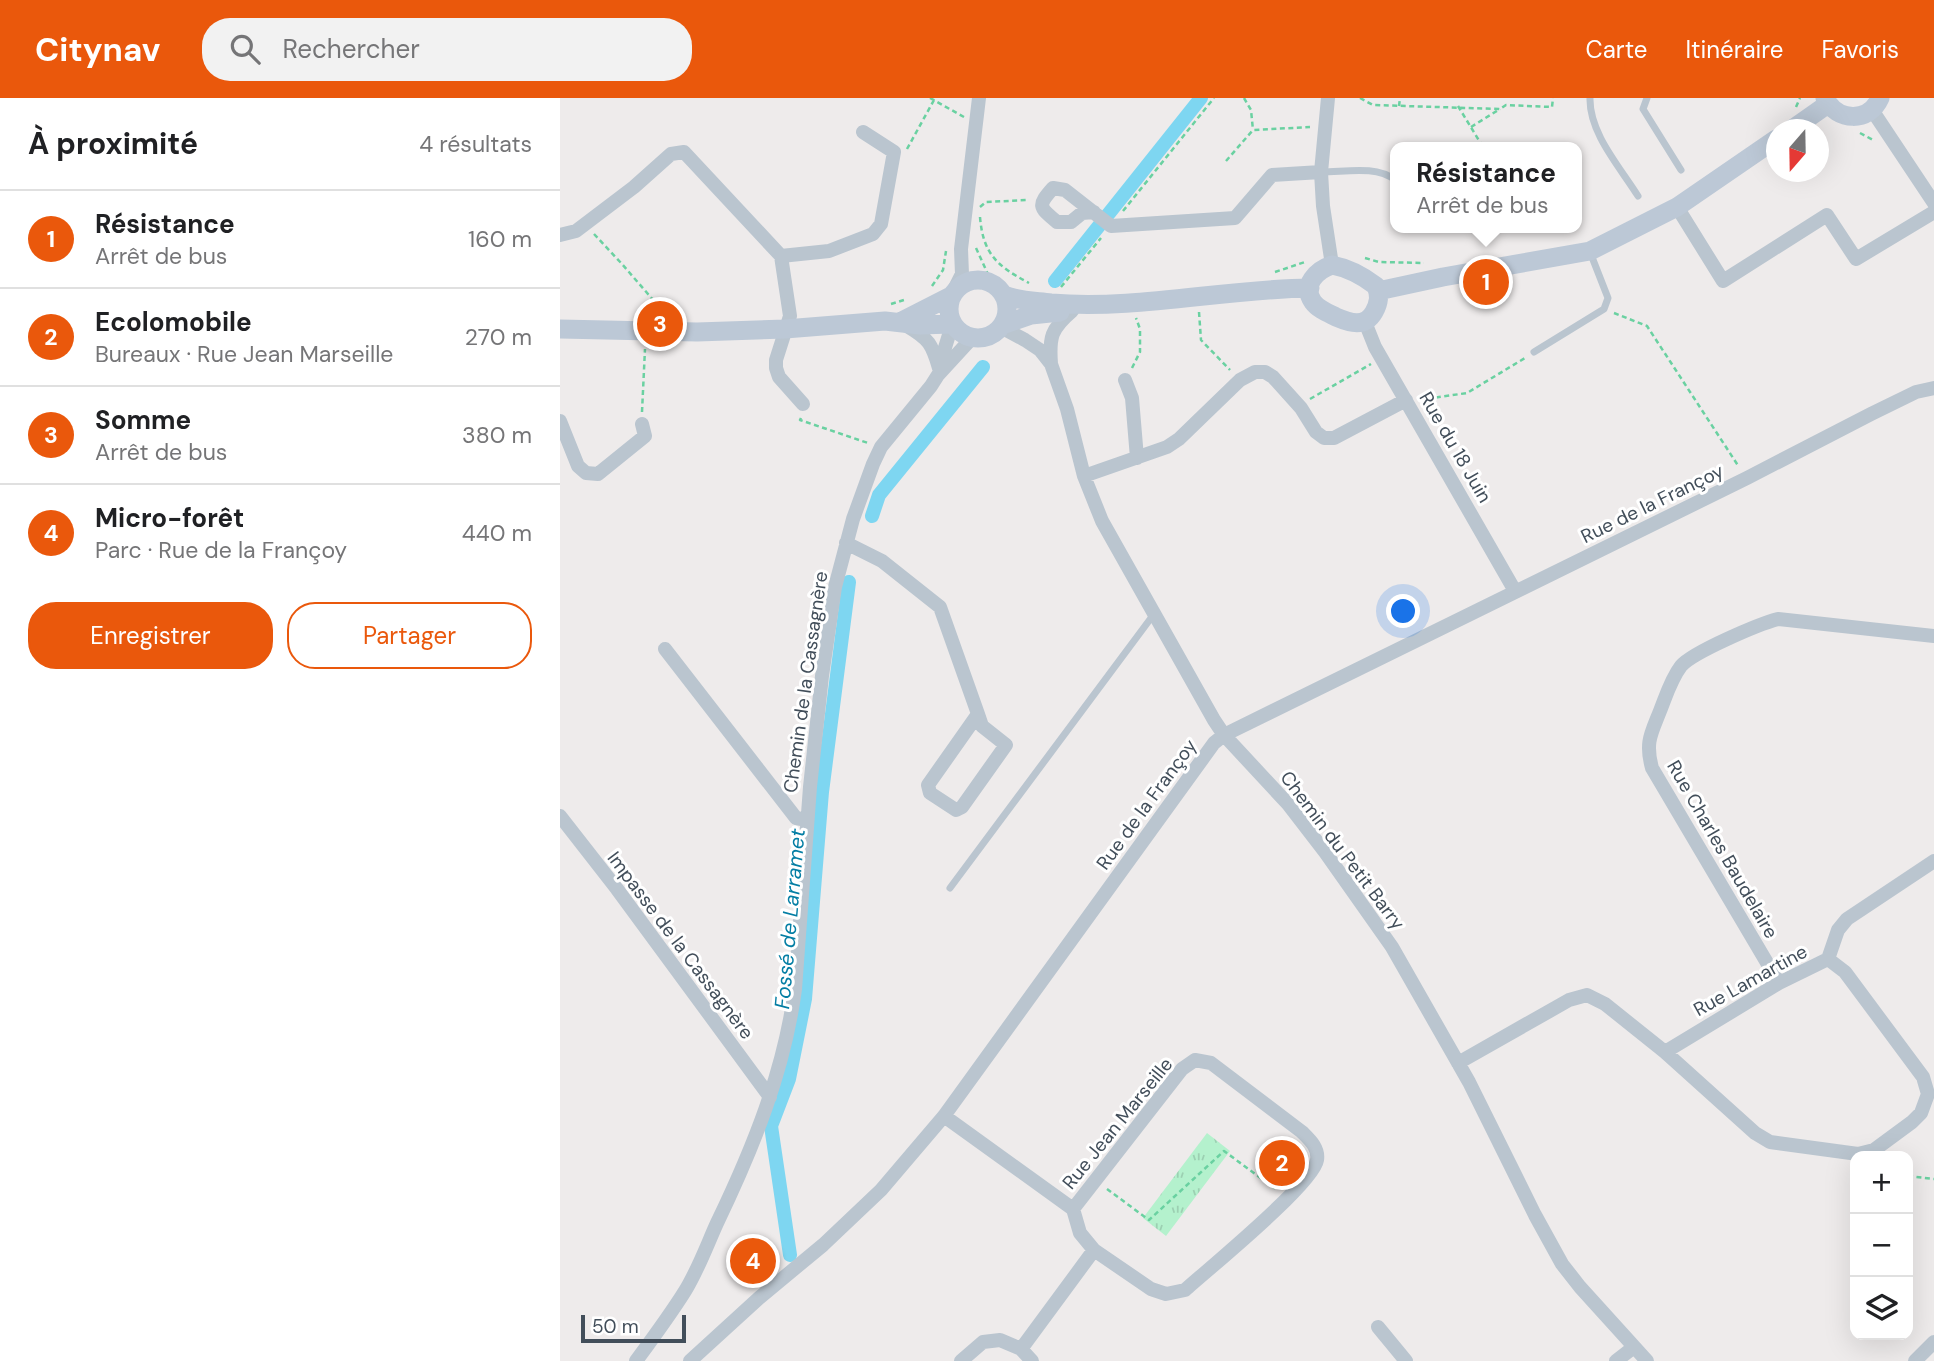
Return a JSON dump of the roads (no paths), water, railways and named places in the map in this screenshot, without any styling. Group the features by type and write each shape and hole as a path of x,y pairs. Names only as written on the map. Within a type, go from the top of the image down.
{"street":[{"path":"979,98 973,205 965,225 961,249 962,274 948,310 952,324 959,332 972,338 981,338 990,336 1002,326 1031,315 1078,308 1310,288"},
{"path":"1328,98 1321,172 1332,265"},
{"path":"1795,119 1826,101 1835,111 1854,117 1863,116 1876,104 1934,203"},
{"path":"781,256 829,251 873,234 881,224 894,152 863,132"},
{"path":"1378,291 1590,251 1677,207 1766,146"},
{"path":"560,235 576,231 634,187 671,154 684,152 781,256 790,316 776,368 779,377 803,404"},
{"path":"1094,212 1082,213 1071,222 1056,222 1043,211 1041,205 1053,188 1065,190 1094,212 1111,226 1235,218 1272,175 1321,172"},
{"path":"1677,207 1723,281 1827,215 1856,259 1934,212"},
{"path":"1332,265 1343,267 1376,286 1379,302 1372,316 1364,322 1346,321 1319,308 1311,300 1312,279 1321,269 1332,265"},
{"path":"900,322 974,280 986,281 1012,299 1078,308"},
{"path":"998,289 1007,313 1002,326"},
{"path":"1051,364 1051,335 1061,320 1078,308"},
{"path":"900,322 930,342 934,348 938,372"},
{"path":"560,329 663,332 785,329 900,322 920,325 952,324"},
{"name":"Rue du 18 Juin","path":"1364,322 1375,347 1516,591"},
{"path":"938,372 952,324"},
{"name":"Chemin du Petit Barry","path":"1002,326 1026,340 1051,364 1067,409 1084,476 1102,521 1224,735 1288,804 1392,947 1458,1063 1562,1264 1647,1361"},
{"path":"938,372 972,338"},
{"name":"Chemin de la Cassagnère","path":"636,1361 687,1288 740,1177 783,1055 795,989 821,676 835,587 846,543 881,447 931,386 938,372"},
{"path":"1084,476 1167,447 1179,439 1240,380 1255,372 1265,372 1273,377 1301,408 1316,432 1324,438 1334,438 1406,400"},
{"path":"1125,380 1132,398 1137,458"},
{"name":"Rue de la Françoy","path":"690,1361 759,1298 823,1245 881,1190 944,1116 1214,743 1224,735 1883,408 1916,392 1934,388"},
{"path":"560,421 578,466 586,473 598,474 645,436 642,424"},
{"path":"846,543 882,561 940,607 978,714 982,726 1006,745 962,807 956,810 930,793 928,785 978,714"},
{"name":"Rue Charles Baudelaire","path":"1779,983 1652,768 1648,752 1649,738 1672,681 1682,665 1693,657 1762,623 1779,619 1934,635"},
{"path":"665,649 796,818 807,820"},
{"name":"Impasse de la Cassagnère","path":"560,816 770,1097"},
{"path":"1828,959 1838,930 1847,919 1934,860"},
{"name":"Rue Lamartine","path":"1458,1063 1569,1000 1587,995 1605,1004 1665,1052 1755,1133 1770,1142 1858,1154 1874,1150 1921,1113 1928,1094 1923,1077 1916,1066 1845,972 1828,959 1779,983 1665,1052"},
{"name":"Rue Jean Marseille","path":"944,1116 1073,1209 1080,1233 1094,1250 1151,1289 1166,1294 1185,1290 1288,1198 1317,1160 1314,1145 1302,1132 1210,1063 1195,1060 1182,1069 1073,1209"},
{"path":"1021,1349 1094,1250"},
{"path":"1378,1327 1406,1361"},
{"path":"961,1361 983,1342 1000,1340 1021,1349 1032,1361"},
{"path":"1915,1361 1934,1342"},
{"path":"1616,1361 1634,1347"}],"lane":[{"path":"1590,98 1590,110 1597,131 1638,196"},
{"path":"1647,98 1643,109 1681,170"},
{"path":"1321,172 1375,171 1390,176"},
{"path":"1534,352 1604,309 1608,298 1590,251"},
{"path":"950,888 1154,613"}],"waterway":[{"name":"Fossé de Larramet","path":"1055,281 1201,98"},
{"name":"Fossé de Larramet","path":"872,516 879,495 983,367"},
{"name":"Fossé de Larramet","path":"790,1255 771,1126 789,1079 805,999 822,792 849,582"}],"place":[{"name":"Résistance","path":"1486,282"},
{"name":"Somme","path":"660,324"},
{"name":"Ecolomobile","path":"1282,1163"},
{"name":"Micro-forêt","path":"753,1261"}]}
